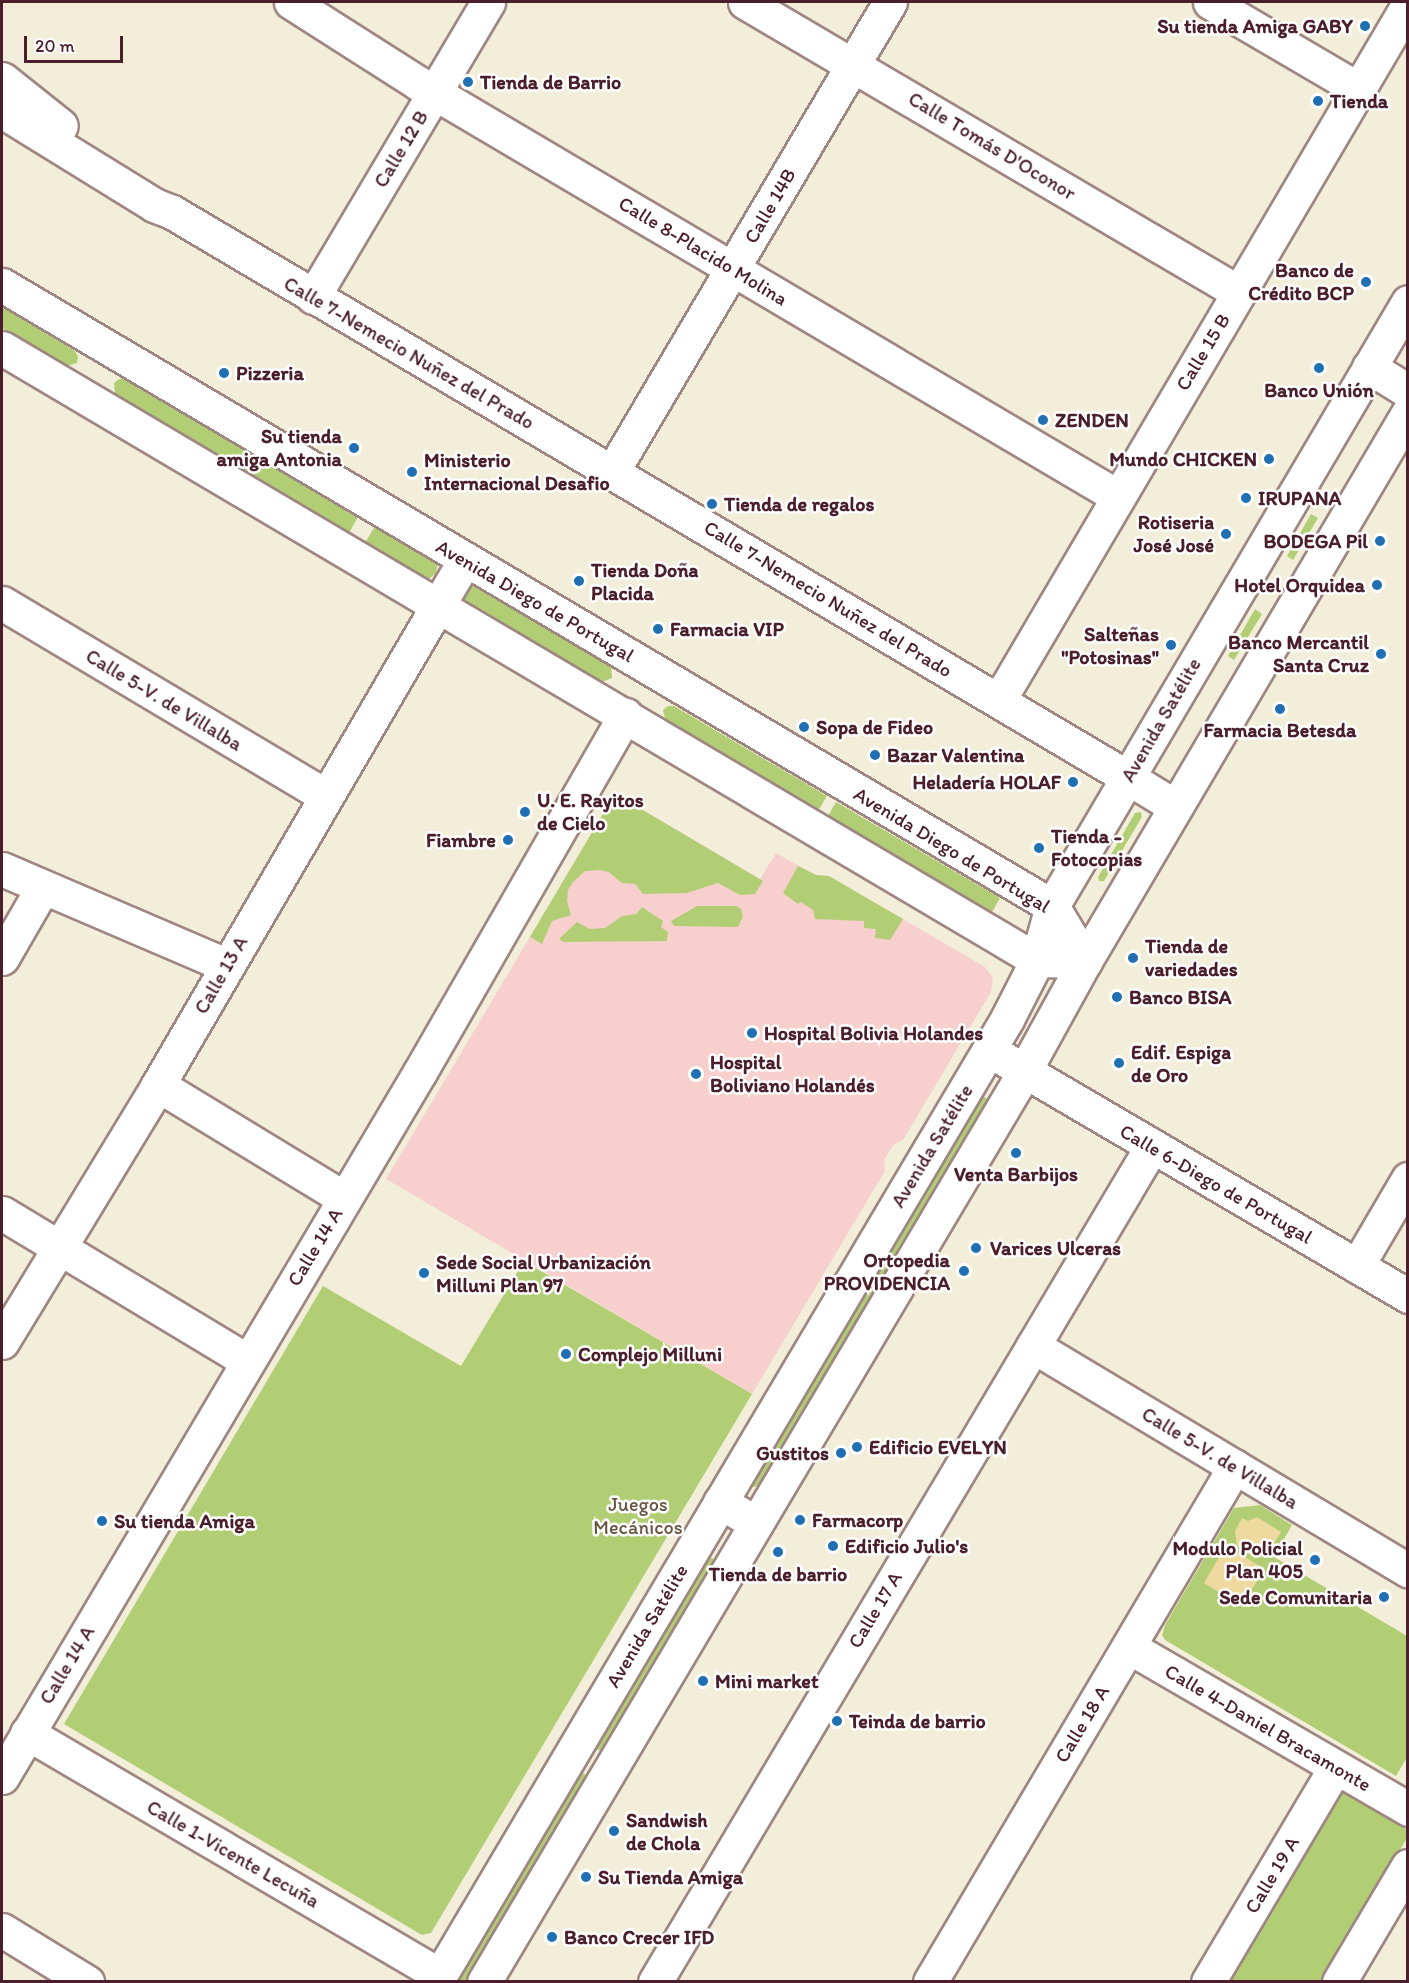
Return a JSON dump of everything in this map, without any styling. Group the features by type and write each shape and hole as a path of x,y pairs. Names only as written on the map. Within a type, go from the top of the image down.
{"street":[{"name":"Calle 8-Placido Molina","path":"291,2 434,93 1118,496"},
{"name":"Calle 12 B","path":"313,297 488,2"},
{"name":"Calle Tomás D'Oconor","path":"745,2 1238,292"},
{"name":"Calle 14B","path":"612,471 890,2"},
{"path":"1210,2 1358,89"},
{"name":"Calle 15 B","path":"999,700 1407,5"},
{"path":"2,79 172,212"},
{"name":"Calle 7-Nemecio Nuñez del Prado","path":"2,111 154,205 172,212 612,471 1176,807"},
{"name":"Avenida Diego de Portugal","path":"2,285 1052,906 1085,962"},
{"name":"Avenida Satélite","path":"438,1978 989,1050 1037,960 1052,906 1407,302"},
{"path":"2,348 1037,960 1085,962"},
{"path":"82,395 109,350"},
{"path":"1369,367 1407,391"},
{"name":"Avenida Satélite","path":"484,1982 1025,1071 1085,962 1407,413"},
{"name":"Calle 13 A","path":"2,1342 158,1085 226,965 465,560"},
{"name":"Calle 5-V. de Villalba","path":"2,603 326,796"},
{"name":"Calle 14 A","path":"2,1777 344,1198 651,669"},
{"path":"2,869 226,965"},
{"path":"2,958 43,887"},
{"name":"Calle 6-Diego de Portugal","path":"989,1050 1407,1296"},
{"path":"158,1085 344,1198"},
{"name":"Calle 17 A","path":"654,1982 1152,1146"},
{"path":"1357,1266 1407,1179"},
{"path":"2,1213 247,1361"},
{"name":"Calle 5-V. de Villalba","path":"1033,1346 1407,1570"},
{"name":"Calle 18 A","path":"930,1982 1235,1466"},
{"path":"720,1502 756,1523"},
{"name":"Calle 4-Daniel Bracamonte","path":"1129,1647 1407,1809"},
{"name":"Calle 1-Vicente Lecuña","path":"27,1733 438,1978"},
{"name":"Calle 19 A","path":"1208,1982 1335,1768"},
{"path":"1339,1982 1407,1866"},
{"path":"2,1930 87,1982"}],"shaded area":[{"name":"Hospital Boliviano Holandés","path":"619,796 760,879 776,853 816,875 829,876 985,967 993,978 991,992 903,1140 894,1144 884,1160 885,1171 752,1394 386,1179 613,797"}],"green space":[{"path":"2,307 75,351 78,357 77,363 66,366 2,328"},
{"path":"119,379 125,379 358,517 349,533 115,395 114,383"},
{"path":"1311,514 1318,518 1293,560 1287,556"},
{"path":"375,526 438,563 436,573 428,580 365,543"},
{"path":"467,585 473,585 611,666 612,678 602,682 464,601 462,595"},
{"path":"1255,609 1262,614 1234,660 1228,656"},
{"path":"668,706 674,706 827,796 818,811 666,722 663,710"},
{"path":"619,796 763,881 755,894 740,895 718,883 687,893 643,894 635,884 622,883 609,872 585,871 568,890 567,901 571,915 552,921 542,944 530,937 613,797"},
{"path":"836,802 1000,898 991,914 828,816"},
{"path":"1141,812 1142,817 1104,881 1099,881 1098,877 1135,813"},
{"path":"798,866 816,875 829,876 903,919 890,940 875,938 876,929 864,928 864,921 815,919 813,910 801,902 798,904 783,893"},
{"path":"697,906 736,906 741,909 743,917 738,927 674,926 671,921"},
{"path":"642,907 663,921 661,927 668,932 667,941 564,942 559,939 577,922 590,929 605,928 622,916 636,914"},
{"path":"981,1095 989,1100 759,1486 753,1487 751,1482"},
{"name":"Juegos Mecánicos","path":"524,1261 752,1394 431,1933 422,1935 64,1724 323,1286 461,1366"},
{"path":"1260,1505 1292,1525 1274,1557 1407,1636 1407,1757 1396,1776 1165,1640 1162,1635 1165,1625 1234,1508"},
{"path":"707,1556 715,1560 602,1752 594,1747"},
{"path":"580,1771 587,1776 465,1981 455,1982"},
{"path":"1339,1791 1346,1791 1405,1825 1407,1838 1323,1981 1224,1982"}],"sand":[{"path":"1257,1517 1281,1532 1266,1557 1262,1555 1254,1557 1237,1546 1235,1531 1242,1518 1248,1521"},
{"path":"1226,1545 1264,1569 1242,1606 1204,1583"}],"place":[{"name":"Su tienda Amiga GABY","path":"1365,26"},
{"name":"Tienda de Barrio","path":"468,82"},
{"name":"Tienda","path":"1318,101"},
{"name":"Banco de Crédito BCP","path":"1366,282"},
{"name":"Banco Unión","path":"1319,368"},
{"name":"Pizzeria","path":"224,373"},
{"name":"ZENDEN","path":"1043,420"},
{"name":"Su tienda amiga Antonia","path":"354,448"},
{"name":"Mundo CHICKEN","path":"1269,459"},
{"name":"Ministerio Internacional Desafio","path":"412,472"},
{"name":"IRUPANA","path":"1246,498"},
{"name":"Tienda de regalos","path":"712,504"},
{"name":"Rotiseria José José","path":"1226,534"},
{"name":"BODEGA Pil","path":"1380,541"},
{"name":"Tienda Doña Placida","path":"579,581"},
{"name":"Hotel Orquidea","path":"1377,585"},
{"name":"Farmacia VIP","path":"658,629"},
{"name":"Salteñas \"Potosinas\"","path":"1171,645"},
{"name":"Banco Mercantil Santa Cruz","path":"1381,654"},
{"name":"Farmacia Betesda","path":"1280,709"},
{"name":"Sopa de Fideo","path":"804,727"},
{"name":"Bazar Valentina","path":"875,755"},
{"name":"Heladería HOLAF","path":"1073,782"},
{"name":"U. E. Rayitos de Cielo","path":"525,812"},
{"name":"Fiambre","path":"508,840"},
{"name":"Tienda - Fotocopias","path":"1039,848"},
{"name":"Tienda de variedades","path":"1133,958"},
{"name":"Banco BISA","path":"1117,997"},
{"name":"Hospital Bolivia Holandes","path":"752,1033"},
{"name":"Edif. Espiga de Oro","path":"1119,1063"},
{"name":"Hospital Boliviano Holandés","path":"696,1074"},
{"name":"Venta Barbijos","path":"1016,1153"},
{"name":"Varices Ulceras","path":"976,1248"},
{"name":"Ortopedia PROVIDENCIA","path":"964,1271"},
{"name":"Sede Social Urbanización Milluni Plan 97","path":"424,1273"},
{"name":"Complejo Milluni","path":"566,1354"},
{"name":"Edificio EVELYN","path":"857,1447"},
{"name":"Gustitos","path":"841,1453"},
{"name":"Farmacorp","path":"800,1520"},
{"name":"Su tienda Amiga","path":"102,1521"},
{"name":"Edificio Julio's","path":"833,1546"},
{"name":"Tienda de barrio","path":"778,1552"},
{"name":"Modulo Policial Plan 405","path":"1315,1560"},
{"name":"Sede Comunitaria","path":"1384,1597"},
{"name":"Mini market","path":"703,1681"},
{"name":"Teinda de barrio","path":"837,1721"},
{"name":"Sandwish de Chola","path":"614,1831"},
{"name":"Su Tienda Amiga","path":"586,1877"},
{"name":"Banco Crecer IFD","path":"552,1937"}]}
